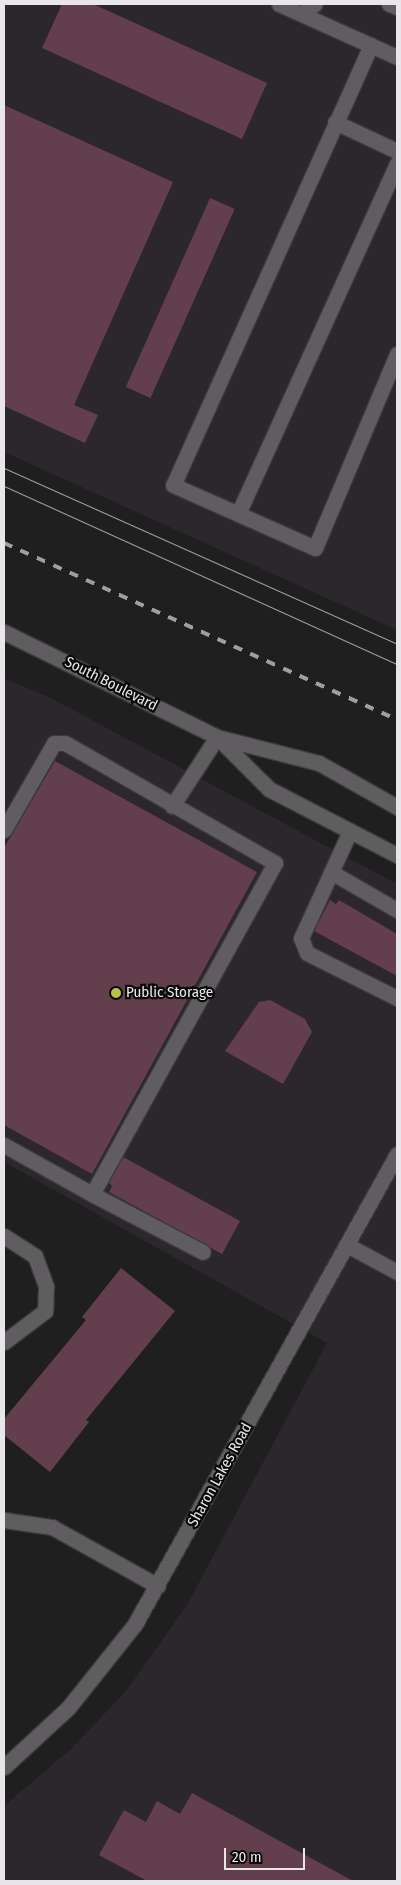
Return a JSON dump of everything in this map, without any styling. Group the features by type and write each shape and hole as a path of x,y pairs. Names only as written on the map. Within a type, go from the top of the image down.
{"street":[{"path":"279,4 397,57"},
{"path":"302,14 314,4"},
{"path":"389,4 397,7"},
{"path":"371,45 173,485 315,548 397,354"},
{"path":"336,122 397,151"},
{"path":"238,514 397,163"},
{"name":"South Boulevard","path":"4,632 217,737 319,763 397,807"},
{"path":"172,806 217,737"},
{"name":"South Boulevard","path":"217,737 269,789 397,855"},
{"path":"4,830 54,743 74,747 172,806 275,863 92,1194"},
{"path":"350,831 300,938 307,953 397,998"},
{"path":"331,872 397,910"},
{"path":"4,1145 203,1252"},
{"name":"Sharon Lakes Road","path":"4,1767 68,1708 93,1679 158,1586 396,1159"},
{"path":"4,1236 34,1256 46,1287 45,1311 4,1342"},
{"path":"347,1245 397,1272"},
{"path":"4,1520 52,1527 158,1586"}],"shaded area":[{"path":"4,4 397,4 397,630 4,452"},
{"path":"4,678 51,698 397,884 397,1881 4,1881 4,1806 72,1748 126,1691 187,1605 327,1343 4,1162"}],"building":[{"path":"62,4 93,4 267,83 242,139 42,48"},
{"path":"4,105 173,182 74,405 98,415 85,443 4,406"},
{"path":"210,198 235,209 150,398 126,387"},
{"path":"55,761 257,872 92,1174 4,1125 4,848"},
{"path":"330,900 336,904 339,900 397,934 397,976 314,931"},
{"path":"270,1000 305,1019 312,1032 283,1084 225,1051 259,1002"},
{"path":"123,1157 240,1221 222,1254 109,1192 112,1186 109,1183"},
{"path":"121,1268 175,1311 86,1420 89,1422 50,1472 4,1435 4,1419 86,1320 82,1317"},
{"path":"192,1793 353,1881 147,1881 99,1855 124,1810 146,1822 157,1801 180,1814"}],"tram line":[{"path":"4,468 397,644"},
{"path":"4,486 397,664"}],"railway":[{"path":"4,543 397,720"}],"place":[{"name":"Public Storage","path":"116,993"}]}
